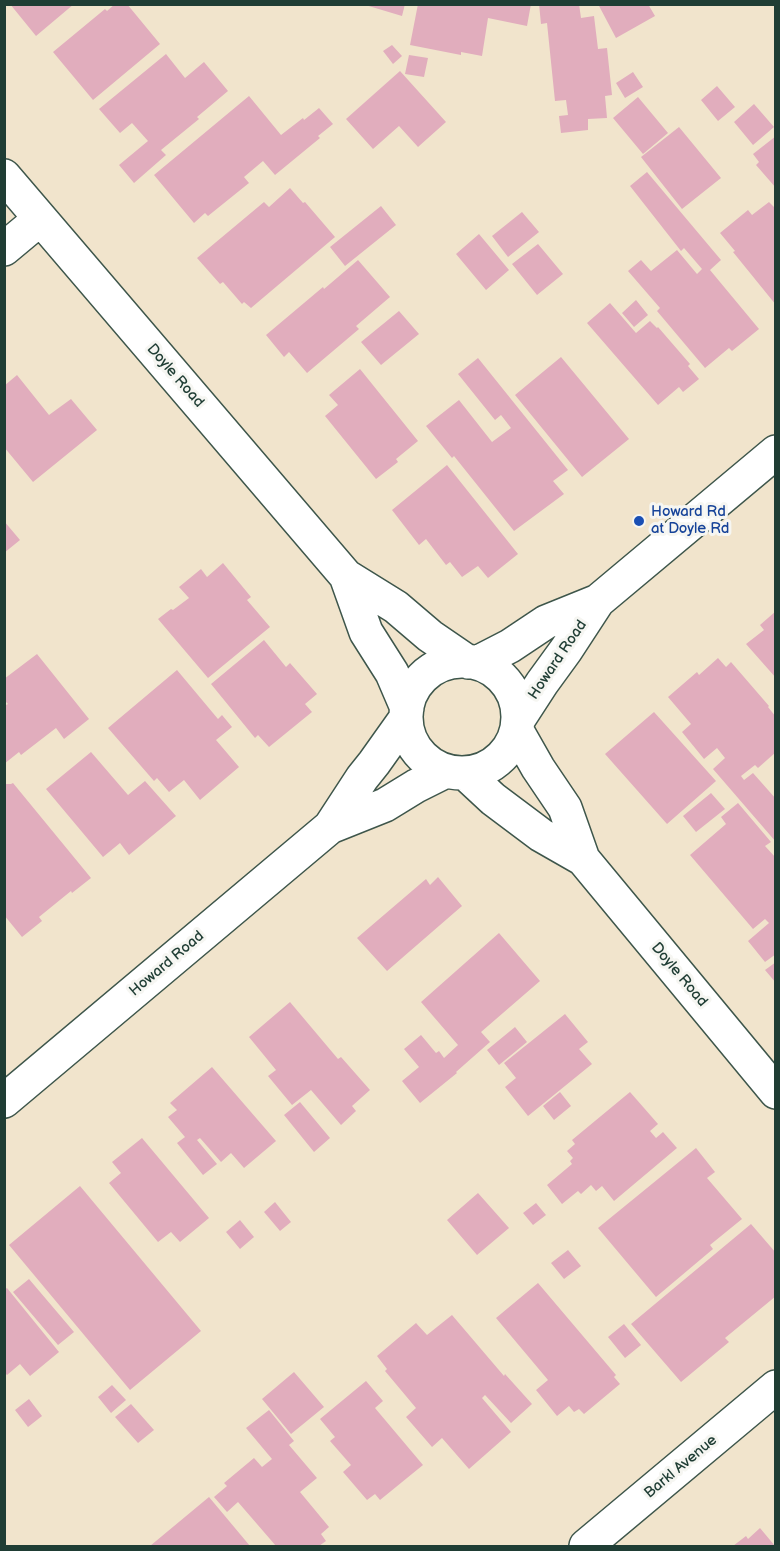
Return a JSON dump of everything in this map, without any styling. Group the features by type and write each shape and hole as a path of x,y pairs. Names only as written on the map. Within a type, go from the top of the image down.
{"street":[{"name":"Doyle Road","path":"4,176 346,576 396,607 430,636 472,662"},
{"path":"4,249 40,219"},
{"name":"Howard Road","path":"472,662 510,646 546,622 598,600 776,452"},
{"name":"Doyle Road","path":"346,576 366,632 392,673 406,713"},
{"name":"Howard Road","path":"518,726 542,683 598,600"},
{"path":"472,662 495,671 508,685 516,702 518,726 508,750 494,763 475,772 455,772 430,763 417,751 409,735 406,713 414,688 428,672 447,663 472,662"},
{"name":"Howard Road","path":"4,1101 330,827 406,713"},
{"name":"Doyle Road","path":"518,726 538,768 565,808 583,859"},
{"name":"Doyle Road","path":"455,772 541,834 583,859 776,1092"},
{"name":"Howard Road","path":"330,827 385,805 416,786 455,772"},
{"name":"Barkl Avenue","path":"586,1546 776,1387"}],"building":[{"path":"10,4 74,4 36,36"},
{"path":"115,4 127,4 160,44 93,100 53,52 105,9 107,11"},
{"path":"362,4 405,4 402,16"},
{"path":"418,4 531,4 527,26 488,18 482,56 461,52 461,55 410,45"},
{"path":"539,4 579,4 581,18 594,16 598,49 607,48 612,95 605,96 607,118 588,119 588,130 561,133 559,116 568,115 566,100 555,101 547,23 541,24"},
{"path":"598,4 648,4 655,16 616,38"},
{"path":"392,45 402,56 393,64 383,51"},
{"path":"166,54 185,78 204,62 228,91 197,117 199,119 161,150 166,155 134,183 119,165 148,141 132,123 120,133 99,109"},
{"path":"409,55 428,58 424,77 405,74"},
{"path":"400,71 446,122 418,147 399,126 373,149 346,119"},
{"path":"633,72 643,87 625,98 616,83"},
{"path":"717,86 735,107 718,121 701,100"},
{"path":"249,96 281,135 319,108 333,124 318,136 320,138 275,175 263,161 244,177 249,183 208,216 205,213 194,223 154,175"},
{"path":"638,97 668,133 643,154 613,118"},
{"path":"754,104 774,127 753,145 734,122"},
{"path":"679,127 721,178 682,209 641,157"},
{"path":"776,136 776,188 756,165 759,162 753,154"},
{"path":"647,172 721,260 710,270 759,329 732,351 729,348 705,368 657,311 660,308 628,271 641,260 651,271 677,250 697,274 702,269 684,248 681,251 630,186"},
{"path":"290,188 335,237 251,308 244,302 242,304 223,282 220,284 197,258 264,202 269,207"},
{"path":"769,202 776,209 776,305 720,233 748,210 752,215"},
{"path":"381,206 396,225 345,266 330,247"},
{"path":"522,212 539,232 508,257 492,236"},
{"path":"479,234 509,270 486,290 456,254"},
{"path":"538,244 563,274 537,295 512,264"},
{"path":"358,260 390,297 356,326 359,329 307,373 289,352 284,357 266,335"},
{"path":"636,300 648,315 634,327 622,313"},
{"path":"610,303 636,333 650,321 658,327 690,364 688,366 699,379 683,392 679,387 658,405 587,323"},
{"path":"399,311 419,334 381,365 361,342"},
{"path":"561,357 629,439 582,477 515,395"},
{"path":"478,358 568,470 553,481 564,494 514,531 454,456 452,458 426,426 459,400 492,442 511,428 501,415 495,420 458,374"},
{"path":"360,369 418,441 396,459 398,462 376,479 325,416 338,405 329,395"},
{"path":"17,375 49,415 71,399 97,430 33,482 4,447 4,386"},
{"path":"447,465 518,554 488,578 478,566 462,577 450,562 446,565 426,539 419,545 392,510"},
{"path":"4,521 20,540 4,553"},
{"path":"223,563 251,597 247,600 270,627 208,678 158,619 189,598 179,587 201,569 207,577"},
{"path":"776,611 776,678 746,644 764,630 760,625"},
{"path":"264,640 286,667 290,663 317,694 305,704 312,712 269,747 258,735 255,738 211,684"},
{"path":"37,654 89,719 64,739 56,728 21,755 19,752 4,764 4,706 8,704 4,700 4,679"},
{"path":"718,658 726,667 731,662 776,717 776,752 758,768 755,765 741,776 744,780 753,773 776,799 776,842 713,769 725,758 717,748 704,759 682,732 691,724 668,697 697,672 699,675"},
{"path":"177,670 218,719 222,715 232,727 216,740 239,767 200,800 184,780 169,792 157,778 154,781 108,728"},
{"path":"654,712 716,781 667,824 605,754"},
{"path":"91,752 128,795 145,781 176,816 129,855 120,843 103,857 46,789"},
{"path":"13,783 91,878 39,917 42,921 22,937 4,915 4,784"},
{"path":"711,793 725,809 696,832 683,816"},
{"path":"738,803 771,842 765,846 776,858 776,954 765,962 748,941 769,923 765,919 753,929 690,855 726,824 721,817"},
{"path":"438,877 462,906 387,971 357,938 426,879 430,885"},
{"path":"499,933 540,981 481,1032 490,1042 420,1103 402,1081 419,1067 404,1049 421,1035 436,1053 439,1051 444,1058 458,1045 421,1002"},
{"path":"776,962 776,983 765,970"},
{"path":"290,1002 338,1059 341,1057 370,1090 352,1106 356,1111 341,1125 311,1090 292,1105 268,1076 276,1070 249,1037"},
{"path":"565,1014 588,1042 579,1049 592,1064 528,1116 505,1087 516,1078 504,1063"},
{"path":"515,1027 527,1042 499,1065 487,1050"},
{"path":"212,1067 276,1141 244,1168 231,1153 221,1162 200,1138 197,1140 217,1164 203,1175 177,1143 185,1137 168,1117 177,1110 170,1103"},
{"path":"560,1092 571,1106 554,1120 543,1106"},
{"path":"630,1092 658,1124 650,1131 656,1138 663,1132 677,1148 614,1201 602,1186 596,1191 591,1185 581,1194 578,1191 562,1204 547,1185 572,1164 570,1161 573,1158 567,1151 575,1144 572,1140"},
{"path":"300,1102 330,1138 314,1152 284,1115"},
{"path":"142,1138 209,1218 180,1242 171,1232 158,1242 109,1183 121,1173 112,1162"},
{"path":"696,1148 715,1172 707,1178 742,1219 710,1245 713,1249 656,1297 598,1228"},
{"path":"80,1186 201,1331 130,1390 9,1245"},
{"path":"478,1193 509,1228 477,1255 447,1220"},
{"path":"275,1202 291,1222 280,1231 264,1212"},
{"path":"536,1203 546,1215 533,1225 523,1213"},
{"path":"240,1220 254,1237 240,1249 226,1232"},
{"path":"751,1224 776,1253 776,1296 725,1338 729,1342 681,1382 631,1324"},
{"path":"568,1250 581,1266 564,1279 551,1263"},
{"path":"29,1279 74,1332 58,1345 13,1292"},
{"path":"538,1283 616,1375 614,1377 620,1384 584,1414 579,1409 574,1412 569,1406 557,1416 536,1390 548,1380 496,1318"},
{"path":"7,1288 59,1352 30,1376 20,1364 7,1375 4,1372 4,1290"},
{"path":"452,1315 504,1376 505,1374 532,1404 511,1423 485,1395 482,1398 511,1432 469,1469 442,1438 432,1447 406,1417 416,1408 385,1371 387,1369 377,1356 416,1323 427,1335"},
{"path":"624,1324 641,1345 625,1358 608,1337"},
{"path":"294,1372 324,1407 291,1434 262,1399"},
{"path":"366,1381 383,1401 375,1408 423,1465 380,1500 375,1494 367,1500 343,1472 351,1465 330,1441 335,1437 320,1419"},
{"path":"112,1385 126,1400 111,1413 98,1397"},
{"path":"29,1399 42,1416 28,1427 15,1410"},
{"path":"131,1404 154,1430 138,1443 115,1417"},
{"path":"269,1410 294,1441 289,1445 317,1478 300,1492 329,1527 321,1534 326,1541 319,1546 276,1546 238,1502 227,1512 214,1497 227,1486 224,1483 254,1458 262,1467 272,1459 246,1428"},
{"path":"209,1497 250,1546 150,1546"},
{"path":"760,1528 775,1546 733,1546 746,1536 748,1539"}],"place":[{"name":"Howard Rd at Doyle Rd","path":"639,521"}]}
